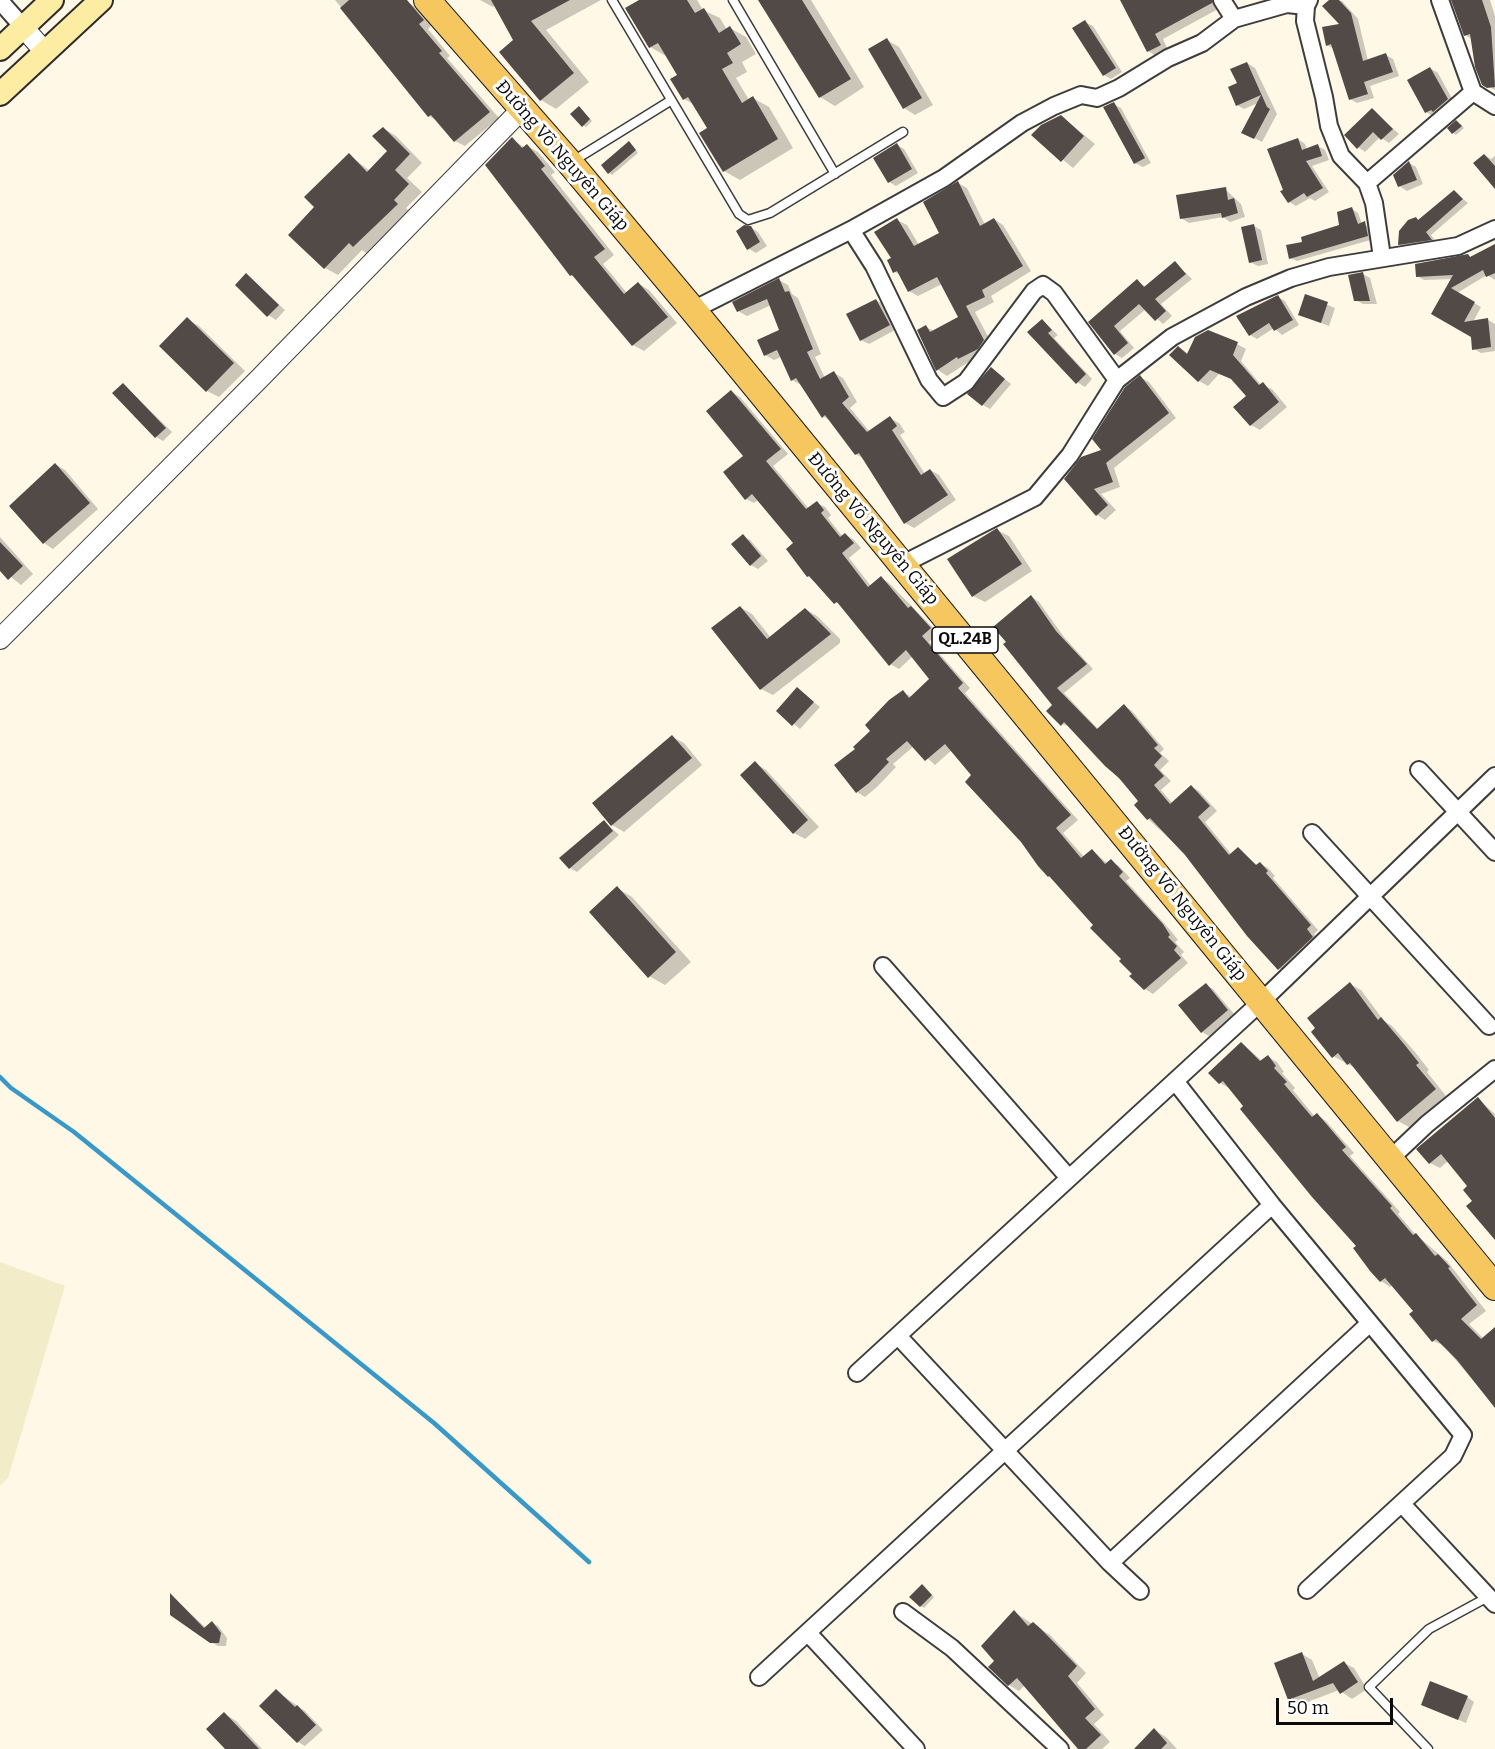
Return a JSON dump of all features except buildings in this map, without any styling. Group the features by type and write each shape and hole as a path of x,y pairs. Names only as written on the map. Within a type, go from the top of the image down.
{"main road":[{"path":"0,49 52,0"},
{"path":"0,94 101,0"},
{"name":"Đường Võ Nguyên Giáp","path":"427,0 521,110 570,163 693,310 1495,1287"}],"street":[{"path":"1222,0 1234,19"},
{"path":"1440,0 1473,92 1495,106"},
{"path":"0,1 45,52"},
{"path":"693,310 851,230 944,178 1022,123 1081,95 1097,98 1119,88 1168,58 1202,43 1234,19 1287,4 1307,3 1305,21 1329,126 1341,156 1366,183 1374,203 1382,257"},
{"path":"1366,183 1473,92"},
{"path":"0,639 260,378 521,110"},
{"path":"903,564 1035,497 1070,455 1117,380 1172,338 1246,297 1291,278 1329,267 1458,246 1495,229"},
{"path":"851,230 874,266 929,380 943,397 966,382 1034,291 1043,285 1054,293 1090,347 1117,380"},
{"path":"1419,770 1495,852"},
{"path":"857,1374 1261,1002 1495,776"},
{"path":"1312,833 1489,1026"},
{"path":"883,966 1069,1178"},
{"path":"1390,1159 1427,1124 1495,1070"},
{"path":"1175,1081 1272,1205 1463,1435 1453,1456 1306,1590"},
{"path":"759,1677 1272,1205"},
{"path":"1110,1563 1370,1323"},
{"path":"898,1336 1110,1563 1140,1591"},
{"path":"1402,1504 1493,1597"},
{"path":"903,1612 952,1648 1060,1749"},
{"path":"808,1633 916,1749"}],"lane":[{"path":"612,0 739,214 748,220 770,213 903,132"},
{"path":"733,0 835,174"},
{"path":"570,163 670,101"},
{"path":"1428,1749 1369,1687 1429,1629 1493,1597"}],"shaded area":[{"path":"0,1262 65,1286 8,1478 0,1486"}],"waterway":[{"path":"0,1077 11,1088 74,1132 434,1423 589,1562"}]}
